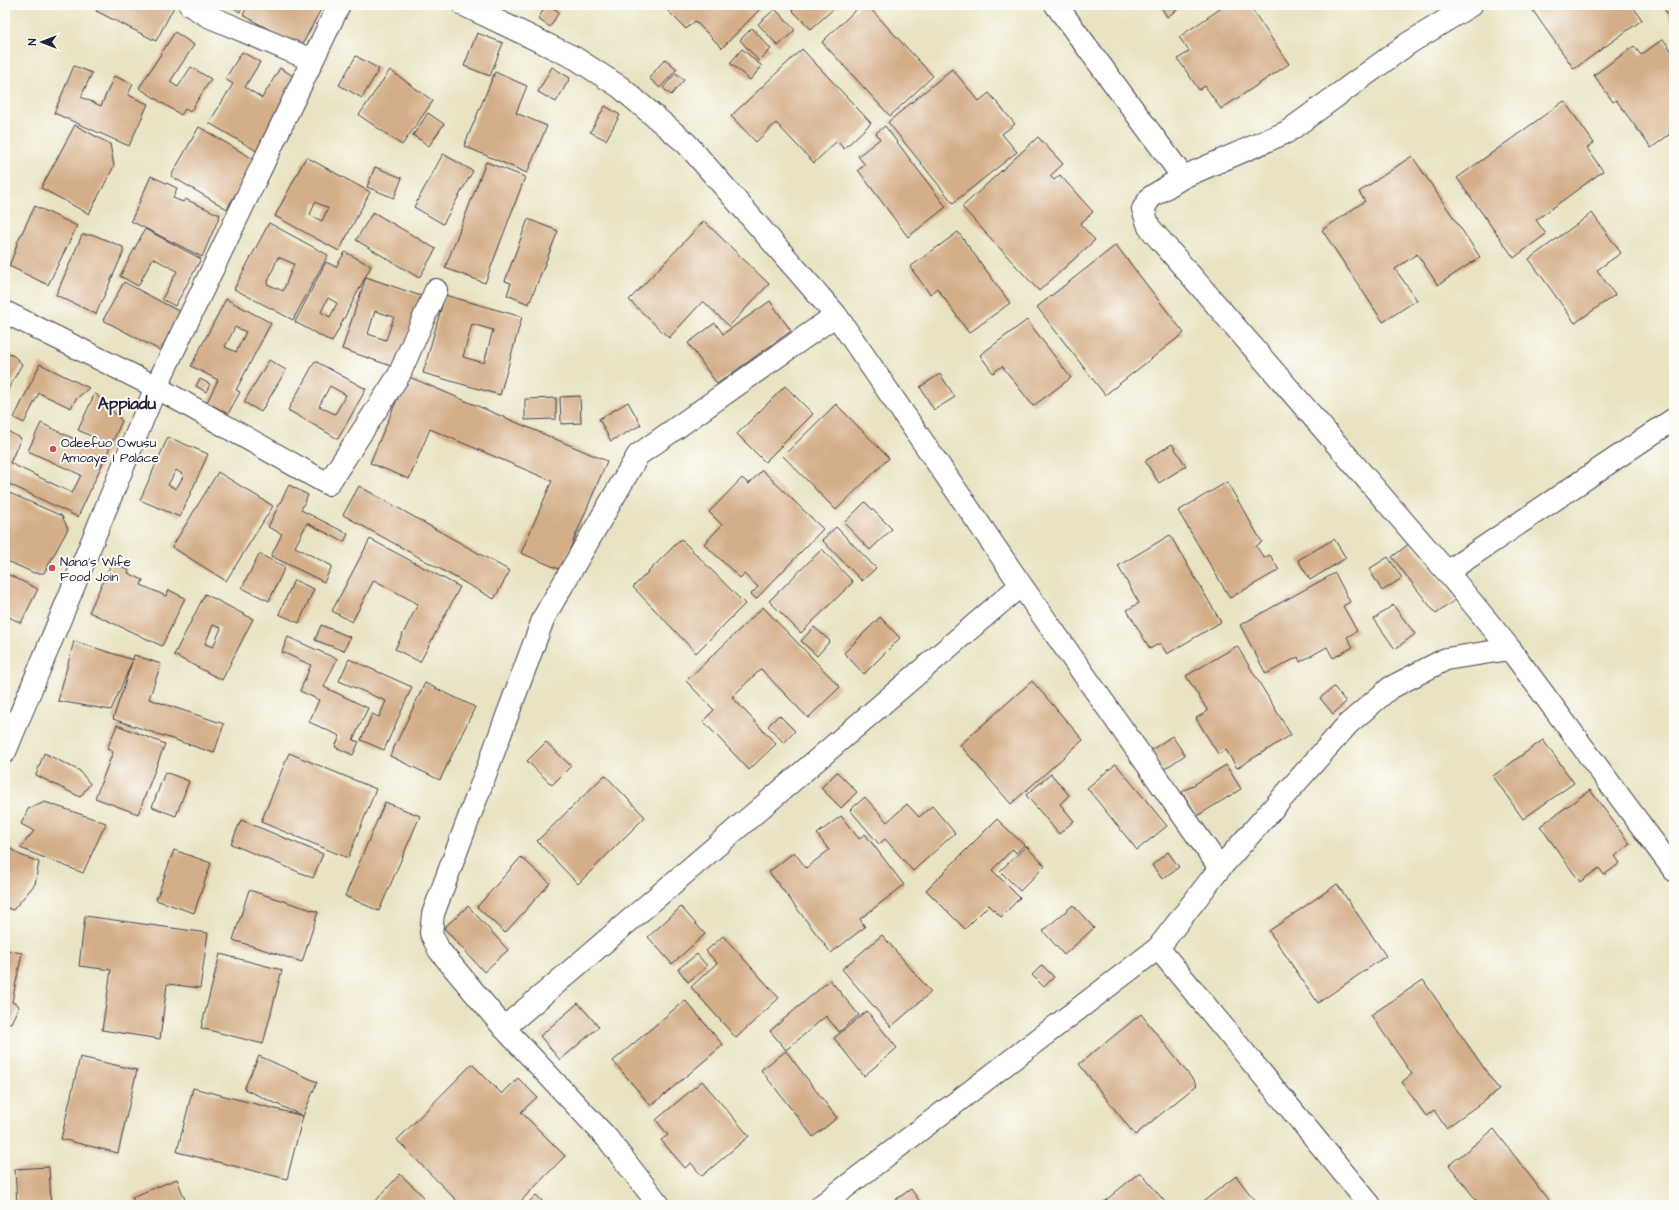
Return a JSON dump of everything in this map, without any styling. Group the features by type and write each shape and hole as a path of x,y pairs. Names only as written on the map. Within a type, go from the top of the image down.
{"street":[{"path":"190,5 208,16 312,60"},
{"path":"5,752 156,387 339,5"},
{"path":"464,5 576,58 620,87 687,144 836,315 1021,585 1220,868"},
{"path":"1056,5 1183,178"},
{"path":"1471,5 1410,43 1287,132 1183,178 1151,196 1143,208 1149,227 1447,572 1510,649 1674,870"},
{"path":"5,312 156,387 328,484 398,375 436,290"},
{"path":"659,1205 607,1138 504,1028 439,950 431,933 433,914 544,618 638,455 836,315"},
{"path":"1447,572 1674,420"},
{"path":"504,1028 1021,585"},
{"path":"822,1205 1158,948 1220,868 1348,724 1390,688 1446,659 1510,649"},
{"path":"1158,948 1370,1205"}],"building":[{"path":"99,5 175,5 156,41 96,11"},
{"path":"229,5 244,5 240,12"},
{"path":"248,5 291,5 300,10 302,5 309,5 320,11 301,47 243,15"},
{"path":"546,5 549,5 559,12 550,27 538,19"},
{"path":"667,5 759,5 761,8 722,48 695,21 686,29 665,8"},
{"path":"787,5 838,5 811,29"},
{"path":"861,5 867,5 933,76 890,116 822,42"},
{"path":"1160,5 1184,5 1167,17"},
{"path":"1226,5 1249,5 1289,64 1221,109 1205,86 1199,90 1178,59 1189,51 1179,37"},
{"path":"1529,5 1632,5 1642,20 1574,69"},
{"path":"1662,5 1674,5 1674,25"},
{"path":"775,9 795,30 778,46 758,24"},
{"path":"752,28 771,49 759,61 740,40"},
{"path":"175,32 194,45 170,82 178,87 191,67 211,79 190,112 185,109 181,115 139,88"},
{"path":"477,33 503,43 490,76 464,66"},
{"path":"1663,39 1674,54 1674,131 1651,148 1616,100 1613,102 1594,75 1634,46 1641,55"},
{"path":"742,49 762,66 750,80 730,63"},
{"path":"802,49 871,123 844,149 837,141 814,163 776,123 756,142 731,116"},
{"path":"242,52 260,62 245,87 262,98 280,68 305,83 262,154 209,123 233,84 225,79"},
{"path":"356,56 379,69 362,98 339,85"},
{"path":"665,59 677,69 660,88 649,78"},
{"path":"74,66 92,73 81,97 101,106 114,76 133,84 128,95 148,104 129,146 54,113"},
{"path":"552,67 570,78 556,102 538,92"},
{"path":"952,69 979,101 989,93 1015,124 1002,134 1017,152 953,203 888,122"},
{"path":"390,70 433,101 402,145 359,115"},
{"path":"495,72 527,86 516,113 547,126 527,173 464,146"},
{"path":"676,73 684,80 671,95 663,88"},
{"path":"1564,101 1594,143 1587,148 1603,171 1536,220 1546,234 1514,258 1457,178"},
{"path":"605,106 620,115 606,140 590,132"},
{"path":"428,113 444,124 429,146 413,135"},
{"path":"75,125 110,144 114,166 89,214 41,188"},
{"path":"885,126 946,207 908,237 858,170 865,165 858,156 880,139 876,133"},
{"path":"199,127 255,160 227,209 171,176"},
{"path":"1038,137 1063,164 1050,176 1054,180 1060,175 1093,212 1080,224 1095,240 1039,291 962,207"},
{"path":"443,154 473,171 443,224 414,207"},
{"path":"1412,156 1480,257 1438,285 1417,254 1395,269 1417,300 1383,322 1322,230 1365,201 1359,192"},
{"path":"306,157 370,192 339,251 275,216","holes":["315,202 328,208 322,221 310,215"]},
{"path":"486,162 525,177 485,283 445,268"},
{"path":"375,167 402,178 394,198 367,187"},
{"path":"151,176 177,188 173,198 183,202 185,199 220,215 202,257 131,221"},
{"path":"35,206 77,226 48,285 9,266 17,243"},
{"path":"373,212 436,249 419,278 356,240"},
{"path":"1592,213 1621,253 1597,270 1615,295 1575,323 1529,259"},
{"path":"528,219 558,231 529,304 507,295 511,283 505,281"},
{"path":"704,221 769,284 729,326 703,301 669,338 629,300"},
{"path":"269,223 328,255 293,320 234,289","holes":["278,257 294,264 283,291 267,284"]},
{"path":"145,229 201,259 175,306 162,299 177,271 153,258 138,286 120,276"},
{"path":"958,232 1010,303 969,333 937,288 930,294 910,267"},
{"path":"82,235 94,235 123,247 123,253 96,314 56,295"},
{"path":"1116,245 1184,333 1105,395 1037,307"},
{"path":"345,252 371,266 332,342 295,322 326,262 336,267","holes":["328,298 337,303 330,317 321,312"]},
{"path":"366,277 421,296 397,368 342,349","holes":["375,311 394,317 386,340 368,334"]},
{"path":"124,282 186,315 165,353 103,320"},
{"path":"445,295 522,317 500,395 423,373","holes":["472,324 493,330 484,363 463,357"]},
{"path":"226,299 271,323 236,390 240,392 228,414 207,402 218,380 191,366","holes":["235,327 246,332 236,352 225,347"]},
{"path":"770,301 791,331 717,384 688,343 715,323 723,334"},
{"path":"1027,320 1071,378 1033,406 1002,366 993,373 980,355"},
{"path":"5,352 14,356 22,364 5,395"},
{"path":"269,360 286,370 261,412 244,402"},
{"path":"315,361 366,389 338,439 288,410","holes":["330,386 346,395 335,414 319,406"]},
{"path":"40,364 89,388 76,399 71,408 39,393 24,423 14,418"},
{"path":"940,374 955,397 934,410 920,387"},
{"path":"407,376 607,461 561,570 521,553 552,481 430,429 409,479 370,463"},
{"path":"200,379 210,384 206,392 196,386"},
{"path":"785,386 813,414 765,462 737,434"},
{"path":"95,393 122,421 78,517 5,482 5,430 21,438 10,463 72,493 81,475 28,451 41,423 89,446 93,437 78,430"},
{"path":"580,396 581,423 561,424 560,397"},
{"path":"556,398 556,419 525,420 525,399"},
{"path":"628,402 641,425 611,441 599,419"},
{"path":"836,404 889,458 836,510 783,456"},
{"path":"168,437 208,454 180,517 140,500","holes":["176,470 184,475 176,489 168,485"]},
{"path":"1172,444 1186,466 1159,483 1145,461"},
{"path":"762,470 823,529 756,599 751,594 758,587 744,574 740,578 704,544 722,525 709,512 742,478 749,484"},
{"path":"218,472 273,506 226,581 172,547"},
{"path":"1227,482 1262,542 1256,546 1264,558 1270,555 1279,570 1230,598 1178,511"},
{"path":"289,485 308,495 301,510 348,534 344,542 307,523 295,547 332,566 324,582 271,556 282,534 268,527"},
{"path":"359,486 510,571 494,599 343,515"},
{"path":"5,491 62,516 68,529 44,573 34,573 5,560"},
{"path":"865,502 892,529 870,550 844,523"},
{"path":"836,527 876,568 862,581 822,540"},
{"path":"1170,535 1221,622 1167,654 1160,643 1150,649 1127,610 1139,603 1118,566"},
{"path":"370,539 460,587 420,662 395,649 418,604 374,580 352,622 332,611"},
{"path":"681,539 745,604 696,653 633,587"},
{"path":"1334,539 1346,558 1310,580 1298,560"},
{"path":"1410,543 1455,600 1436,614 1392,557"},
{"path":"822,549 853,582 801,633 769,601"},
{"path":"259,554 285,567 269,601 242,588"},
{"path":"1388,557 1402,578 1382,591 1369,569"},
{"path":"112,562 129,570 128,573 143,580 141,585 166,596 169,590 185,598 162,646 89,612"},
{"path":"5,573 38,589 21,623 5,615"},
{"path":"1335,573 1350,602 1343,606 1357,631 1347,637 1353,647 1333,658 1327,647 1300,662 1298,657 1266,674 1240,625"},
{"path":"294,580 314,589 299,623 279,614"},
{"path":"205,594 253,619 222,680 174,655","holes":["213,625 221,628 213,647 205,644"]},
{"path":"1393,605 1415,634 1395,649 1374,619"},
{"path":"763,607 840,687 808,718 761,669 732,697 776,744 749,770 703,721 714,710 686,681"},
{"path":"880,617 900,638 864,674 844,653"},
{"path":"321,625 350,637 344,651 315,640"},
{"path":"814,627 830,641 817,656 801,641"},
{"path":"288,637 337,659 324,687 368,708 353,740 359,742 353,755 335,747 340,736 309,722 319,700 300,691 311,665 282,652"},
{"path":"74,641 133,660 134,655 161,664 149,699 224,724 214,753 113,719 132,662 111,710 58,701"},
{"path":"1237,646 1291,735 1237,768 1226,750 1218,754 1196,718 1208,711 1186,676"},
{"path":"349,659 412,687 384,750 361,740 372,714 379,717 386,701 339,681"},
{"path":"1032,681 1083,740 1011,804 960,745"},
{"path":"425,683 475,707 440,780 390,756"},
{"path":"1334,687 1346,702 1333,714 1320,698"},
{"path":"779,715 795,731 784,743 768,726"},
{"path":"117,725 165,744 138,814 95,798 113,752 107,749"},
{"path":"1172,736 1185,755 1160,772 1147,753"},
{"path":"1543,740 1574,783 1523,819 1493,776"},
{"path":"546,742 571,766 552,785 527,761"},
{"path":"44,753 80,771 90,784 80,797 36,775"},
{"path":"289,753 376,789 348,858 261,822"},
{"path":"1116,764 1167,826 1137,850 1087,788"},
{"path":"1226,765 1241,789 1197,816 1182,792"},
{"path":"165,772 189,781 176,816 152,807"},
{"path":"837,772 857,792 841,808 821,788"},
{"path":"1051,774 1069,795 1060,804 1074,821 1059,834 1026,795"},
{"path":"605,775 645,817 578,884 537,841"},
{"path":"1590,790 1630,844 1615,856 1620,863 1604,875 1599,868 1580,882 1540,826"},
{"path":"865,797 887,822 907,804 919,817 932,806 955,833 913,871 885,839 879,844 850,810"},
{"path":"45,802 106,823 83,873 20,848 34,831 21,824 28,809"},
{"path":"385,802 420,816 379,911 345,896"},
{"path":"841,816 859,839 865,834 904,885 860,919 865,927 831,953 769,872 794,852 806,868 829,850 817,834"},
{"path":"997,819 1024,845 1016,853 1013,849 992,870 1020,898 1001,917 989,905 965,929 926,890"},
{"path":"241,820 323,854 313,878 231,844"},
{"path":"5,845 20,855 39,862 35,884 13,910 5,907"},
{"path":"1026,846 1045,866 1020,891 1000,871"},
{"path":"174,850 211,863 194,913 156,900"},
{"path":"1168,852 1179,867 1162,879 1152,865"},
{"path":"521,857 550,883 505,933 477,907"},
{"path":"1337,884 1386,956 1318,1003 1269,931"},
{"path":"249,890 318,912 302,962 233,940"},
{"path":"1073,905 1094,928 1064,955 1043,931"},
{"path":"468,906 508,950 484,972 444,928"},
{"path":"681,907 705,934 672,964 648,937"},
{"path":"85,916 208,933 200,988 167,984 160,1039 102,1030 111,970 79,966"},
{"path":"882,935 931,992 891,1027 842,969"},
{"path":"723,936 779,998 736,1038 691,987 717,963 706,951"},
{"path":"5,950 22,953 12,1002 19,1006 11,1023 5,1022"},
{"path":"220,954 282,970 263,1044 201,1028"},
{"path":"697,954 707,966 688,982 678,969"},
{"path":"1042,965 1054,977 1044,987 1032,975"},
{"path":"830,980 859,1015 839,1032 826,1016 786,1050 770,1031"},
{"path":"1423,980 1499,1090 1446,1128 1434,1110 1426,1116 1402,1082 1412,1074 1371,1015"},
{"path":"685,1000 723,1045 651,1106 613,1061"},
{"path":"578,1003 599,1027 560,1060 540,1036"},
{"path":"867,1011 897,1048 864,1076 834,1038"},
{"path":"1141,1014 1197,1085 1135,1135 1079,1064"},
{"path":"786,1051 837,1118 813,1137 761,1070"},
{"path":"259,1056 317,1082 303,1116 244,1089"},
{"path":"80,1057 137,1070 118,1153 61,1139"},
{"path":"472,1064 502,1094 518,1078 537,1097 521,1112 565,1156 517,1205 461,1205 397,1140"},
{"path":"702,1081 749,1136 702,1176 691,1163 685,1168 661,1140 668,1135 656,1120"},
{"path":"193,1088 303,1116 287,1179 177,1152"},
{"path":"1494,1129 1552,1205 1480,1205 1449,1165"},
{"path":"49,1167 51,1205 17,1205 15,1169"},
{"path":"1140,1172 1165,1202 1162,1205 1100,1205"},
{"path":"400,1174 424,1197 417,1205 372,1205"},
{"path":"1236,1176 1258,1205 1199,1205"},
{"path":"177,1179 187,1205 135,1205 132,1197"},
{"path":"911,1189 922,1205 888,1205"},
{"path":"536,1195 546,1205 526,1205"}],"place":[{"name":"Odeefuo Owusu Amoaye I Palace","path":"53,449"},
{"name":"Nana's Wife Food Join","path":"52,568"}],"district":[{"name":"Appiadu","path":"127,403"}]}
